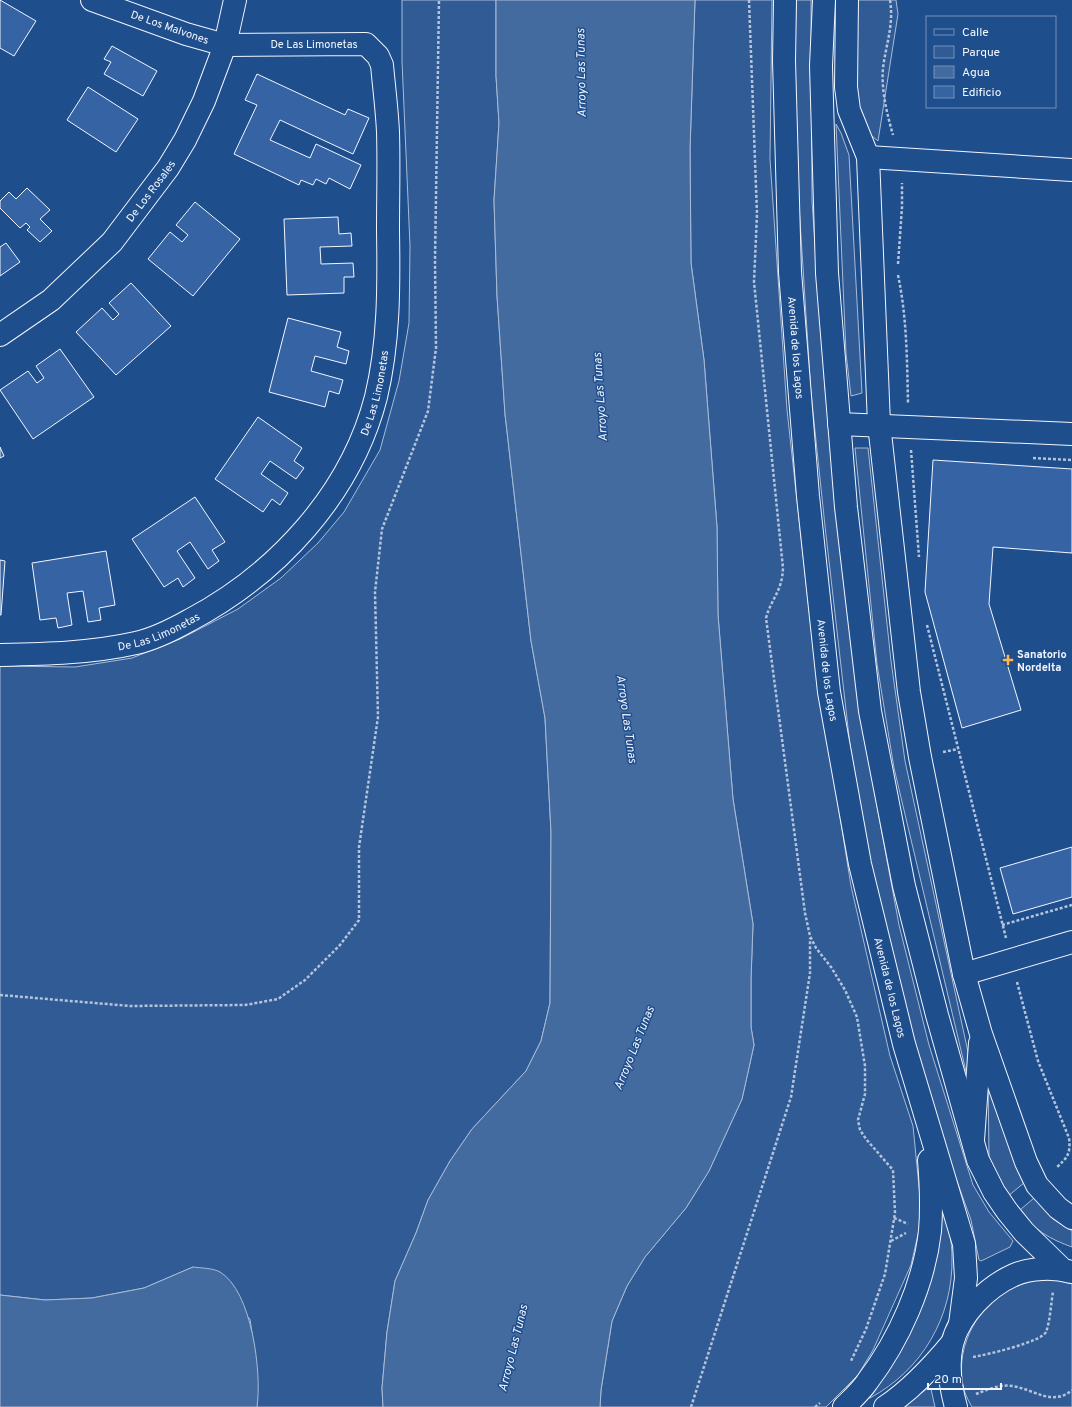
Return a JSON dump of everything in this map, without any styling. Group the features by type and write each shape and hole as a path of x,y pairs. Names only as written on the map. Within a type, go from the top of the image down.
{"street":[{"name":"De Los Malvones","path":"92,0 186,34 224,45"},
{"name":"De Los Rosales","path":"0,335 51,300 112,242 137,212 185,140 204,101 224,45 236,0"},
{"name":"Avenida de los Lagos","path":"785,0 784,61 790,272 808,496 829,692 860,864 904,1044 964,1244 966,1278 954,1343 950,1388 956,1407"},
{"path":"824,0 822,66 827,272 846,506 872,719 904,886 978,1160 994,1192 1007,1211 1024,1232 1064,1271"},
{"path":"847,0 846,87 849,110 868,157 879,424 909,692 922,765 964,974 981,1034 1026,1162 1037,1185 1058,1208 1072,1218"},
{"name":"De Las Limonetas","path":"0,655 56,654 138,643 176,628 209,610 242,589 278,558 300,535 322,507 347,469 366,430 376,395 388,311 388,130 382,65 378,56 366,44 224,45"},
{"path":"868,157 1072,170"},
{"path":"839,424 879,424 1072,434"},
{"path":"964,974 1072,942"},
{"path":"973,1145 981,1034"},
{"path":"844,1407 875,1372 908,1310 922,1270 923,1229 931,1189 926,1121"},
{"path":"885,1407 899,1398 929,1371 954,1343 984,1294 1014,1275 1038,1270 1064,1271"}],"path":[{"path":"0,994 130,1006 245,1005 278,999 310,975 340,945 359,920 359,847 378,717 375,592 382,529 428,411 436,348 435,260 439,0"},
{"path":"691,1407 791,1097 810,973 810,936 805,913 766,618 769,608 777,595 782,582 783,568 754,282 757,214 749,0"},
{"path":"890,0 892,15 883,68 883,92 889,122 901,159 902,207 898,267"},
{"path":"898,273 904,302 907,332 909,426 920,559"},
{"path":"926,621 1002,925 1038,1061 1069,1138 1071,1149 1066,1160 1037,1185"},
{"path":"1002,925 1072,905"},
{"path":"810,936 816,948 831,967 845,990 857,1017 865,1066 865,1094 858,1120 860,1130 866,1140 893,1170 894,1218 885,1274 866,1329 850,1363"},
{"path":"894,1218 923,1229"},
{"path":"890,1242 923,1229"},
{"path":"954,1343 1005,1351 1040,1337 1046,1332 1064,1271"},
{"path":"971,1390 973,1395 1004,1386 1014,1386 1037,1399"},
{"path":"1064,1400 1072,1390"},
{"path":"815,1407 823,1399"}],"green space":[{"path":"402,0 496,0 496,76 499,123 494,200 497,296 505,414 531,641 545,718 551,832 550,1003 541,1041 526,1071 472,1129 450,1161 428,1200 416,1233 395,1281 387,1332 382,1388 383,1407 257,1407 255,1353 250,1319 193,1267 144,1288 92,1298 45,1300 0,1295 0,666 75,667 132,658 180,639 238,609 281,578 318,543 344,512 380,450 399,381 409,323 410,246 402,61"},
{"path":"695,0 772,0 770,159 787,410 813,646 851,886 890,1056 913,1126 922,1217 911,1265 873,1350 858,1375 826,1407 600,1407 601,1390 612,1321 627,1286 645,1257 686,1208 709,1171 742,1099 754,1045 751,1027 753,924 733,799 718,615 717,527 704,360 691,263 690,149"},
{"path":"796,0 811,0 812,201 825,388 865,741 899,925 929,1045 973,1185 989,1212 1013,1241 1010,1247 981,1261 979,1260 971,1220 954,1173 916,1050 869,858 850,745 811,393 799,205 795,62"},
{"path":"854,0 896,0 898,14 878,141 867,132 859,116 855,88"},
{"path":"836,124 849,155 862,393 851,396 846,353"},
{"path":"855,448 868,448 891,661 905,761 968,1052 969,1084 894,768 877,664"},
{"path":"988,1076 1025,1182 1007,1197 997,1179 989,1156"},
{"path":"1034,1198 1053,1219 1072,1231 1072,1247 1043,1233 1025,1217 1020,1210"},
{"path":"941,1208 950,1233 952,1258 951,1280 947,1301 940,1321 931,1340 905,1373 870,1398 866,1397"},
{"path":"1036,1280 1066,1280 1072,1282 1072,1407 972,1407 964,1390 962,1375 962,1361 969,1333 985,1309 995,1299 1010,1288"},
{"path":"928,1388 931,1389 935,1407 902,1407"}],"water":[{"name":"Arroyo Las Tunas","path":"496,0 695,0 690,149 691,263 704,360 717,527 718,615 733,799 753,924 751,1027 754,1045 742,1099 709,1171 686,1208 645,1257 627,1286 612,1321 601,1390 600,1407 383,1407 382,1388 387,1332 395,1281 416,1233 428,1200 450,1161 472,1129 526,1071 541,1041 550,1003 551,832 545,718 531,641 505,414 497,296 494,200 499,123 496,76"},
{"path":"193,1267 220,1272 231,1282 240,1296 247,1314 256,1354 258,1374 257,1407 0,1407 0,1295 45,1300 92,1298 144,1288"}],"building":[{"path":"0,0 36,21 14,56 0,48"},
{"path":"112,46 157,71 143,96 104,74 111,62 104,59"},
{"path":"257,74 345,115 348,109 369,118 353,154 280,120 270,140 310,158 316,144 361,165 350,189 329,178 326,184 316,179 313,185 301,180 299,185 234,154 257,105 245,100"},
{"path":"88,87 138,119 116,152 67,120"},
{"path":"27,188 50,210 40,219 52,231 40,242 27,230 30,227 26,223 20,228 0,208 0,201 9,192 16,199"},
{"path":"195,202 240,239 193,296 148,259 170,232 182,242 188,235 176,225"},
{"path":"338,217 339,234 351,233 352,246 320,247 321,264 353,263 354,277 344,277 344,293 287,295 284,219"},
{"path":"6,243 20,262 0,276 0,247"},
{"path":"131,283 171,326 116,375 76,332 102,308 113,320 119,314 109,303"},
{"path":"288,318 341,332 337,347 349,351 346,364 315,356 311,371 343,380 339,394 329,391 325,407 269,392"},
{"path":"60,349 94,397 33,439 0,390 28,371 37,383 44,378 36,366"},
{"path":"258,417 302,448 294,461 304,468 296,479 270,461 261,474 288,493 280,505 272,499 263,512 215,479"},
{"path":"0,447 4,456 0,458"},
{"path":"933,460 1072,469 1072,553 993,547 989,604 1021,710 962,728 925,592"},
{"path":"195,497 225,542 212,550 219,561 208,569 190,542 177,551 195,578 183,587 178,578 164,587 132,539"},
{"path":"106,551 115,605 99,608 101,620 88,622 83,591 67,593 72,625 58,628 56,618 40,620 32,563"},
{"path":"0,560 5,561 1,615 0,615"},
{"path":"1072,847 1072,897 1013,914 1000,868"}],"place":[{"name":"Sanatorio Nordelta","path":"1008,660"}]}
